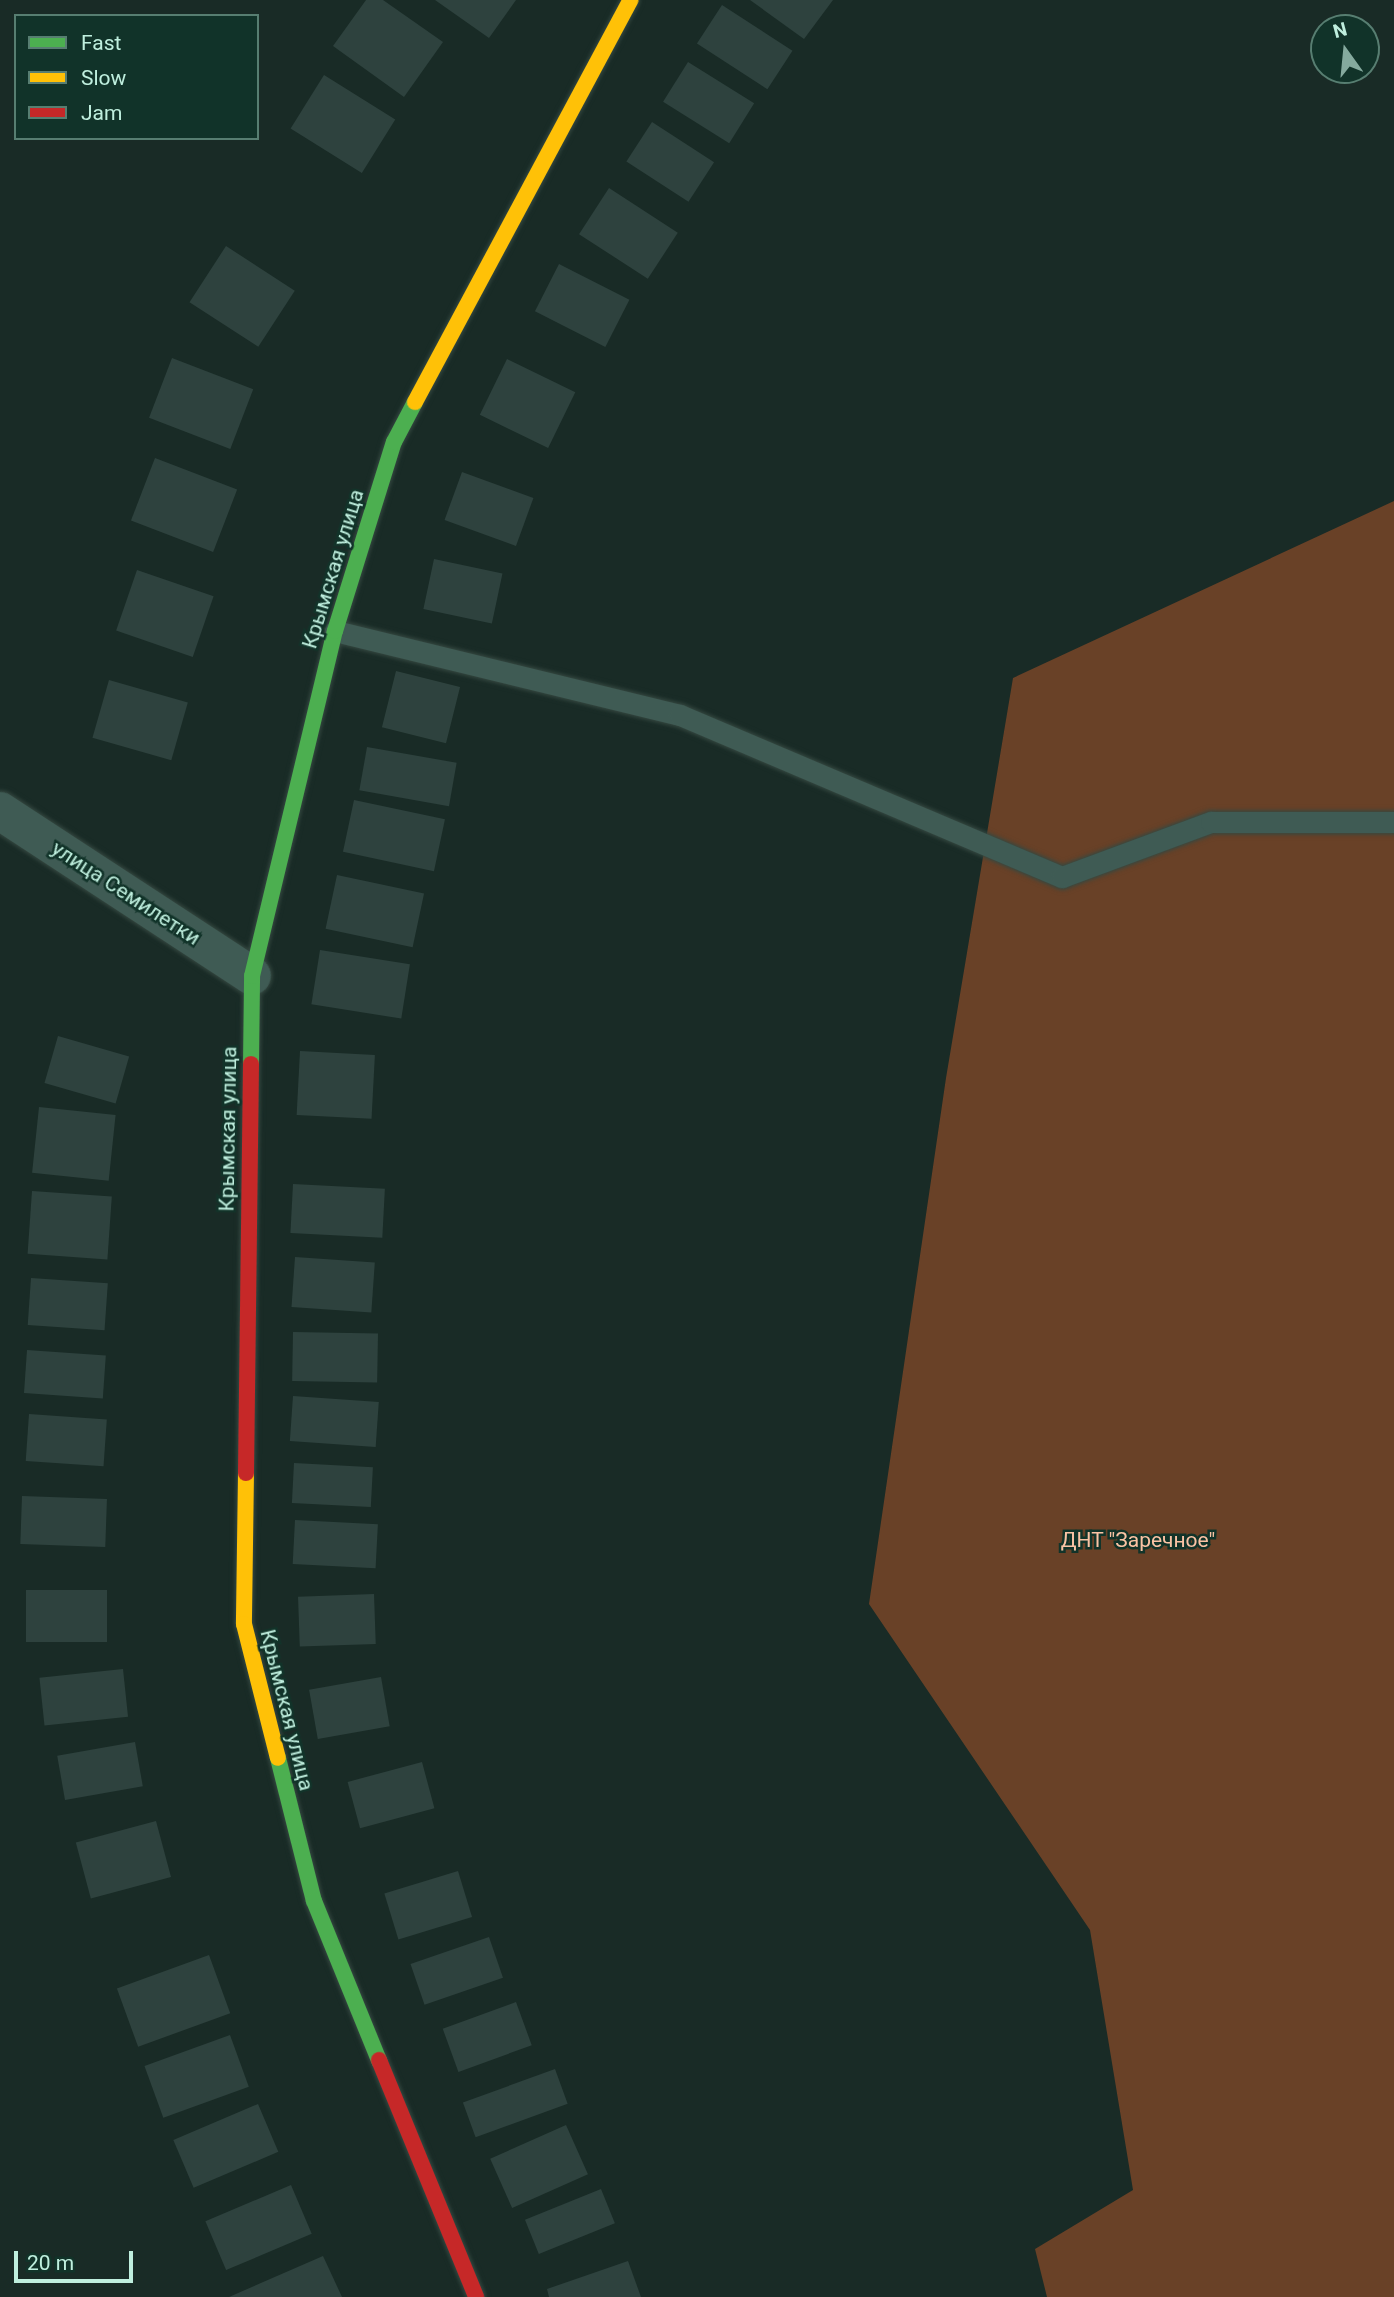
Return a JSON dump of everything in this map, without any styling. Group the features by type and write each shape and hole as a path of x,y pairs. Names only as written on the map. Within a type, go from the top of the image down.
{"street":[{"name":"Крымская улица","path":"476,2297 314,1901 244,1624 252,976 335,631 394,442 631,0"},
{"name":"улица Семилетки","path":"0,811 252,976"}],"lane":[{"path":"335,631 680,715 1062,877 1211,822 1394,822"}],"green space":[{"name":"ДНТ \"Заречное\"","path":"1394,501 1394,2297 1047,2297 1035,2249 1133,2190 1090,1930 869,1604 946,1078 1013,678"}],"building":[{"path":"366,0 383,0 443,42 404,97 333,46"},
{"path":"435,0 516,0 489,38"},
{"path":"750,0 833,0 804,39"},
{"path":"722,5 792,51 767,89 697,44"},
{"path":"688,62 754,103 729,143 663,102"},
{"path":"324,75 395,120 362,173 291,128"},
{"path":"652,122 714,162 688,202 626,161"},
{"path":"609,188 678,233 648,279 579,234"},
{"path":"226,246 295,291 258,347 190,302"},
{"path":"559,264 629,300 605,347 535,311"},
{"path":"172,358 253,389 230,449 149,418"},
{"path":"507,359 575,392 548,448 480,415"},
{"path":"155,458 237,490 213,552 131,521"},
{"path":"462,472 533,498 516,546 445,520"},
{"path":"434,559 502,574 492,623 423,609"},
{"path":"137,570 214,596 193,657 116,631"},
{"path":"396,671 460,687 446,743 382,727"},
{"path":"109,680 188,703 171,760 92,738"},
{"path":"367,747 457,763 449,806 359,790"},
{"path":"354,800 445,819 434,871 343,852"},
{"path":"337,875 424,894 413,947 326,929"},
{"path":"320,950 410,964 401,1019 311,1004"},
{"path":"58,1036 129,1056 116,1103 44,1083"},
{"path":"300,1051 375,1055 372,1119 297,1115"},
{"path":"39,1107 116,1115 109,1181 32,1173"},
{"path":"293,1184 385,1189 382,1238 290,1233"},
{"path":"32,1191 112,1197 107,1259 28,1254"},
{"path":"295,1257 375,1263 371,1312 292,1307"},
{"path":"31,1278 108,1283 105,1330 28,1325"},
{"path":"293,1332 378,1333 377,1382 292,1381"},
{"path":"27,1350 106,1356 103,1398 24,1393"},
{"path":"293,1396 379,1402 376,1447 290,1441"},
{"path":"29,1414 107,1419 104,1466 26,1461"},
{"path":"294,1463 373,1467 371,1507 292,1503"},
{"path":"22,1496 107,1499 105,1547 20,1544"},
{"path":"295,1520 378,1524 376,1568 293,1564"},
{"path":"26,1590 107,1590 107,1642 26,1642"},
{"path":"374,1594 376,1644 300,1647 298,1597"},
{"path":"123,1669 128,1717 44,1726 39,1678"},
{"path":"381,1677 390,1726 318,1739 309,1690"},
{"path":"135,1742 143,1786 65,1800 57,1756"},
{"path":"422,1762 434,1808 360,1828 348,1782"},
{"path":"156,1821 171,1877 91,1899 76,1842"},
{"path":"458,1871 472,1917 398,1939 384,1894"},
{"path":"489,1937 503,1978 425,2005 411,1964"},
{"path":"209,1955 230,2013 138,2047 117,1989"},
{"path":"516,2002 532,2045 458,2072 443,2029"},
{"path":"230,2035 249,2087 163,2118 144,2066"},
{"path":"555,2069 568,2104 476,2137 463,2103"},
{"path":"258,2104 278,2152 194,2188 173,2140"},
{"path":"566,2125 588,2174 512,2208 490,2159"},
{"path":"291,2185 312,2234 226,2270 205,2221"},
{"path":"601,2189 615,2223 539,2254 525,2220"},
{"path":"323,2256 342,2297 229,2297"},
{"path":"628,2261 641,2297 549,2297 547,2289"}],"traffic: fast":[{"path":"251,1064 252,976 335,631 394,442 415,402"},
{"path":"278,1758 314,1901 379,2060"}],"traffic: slow":[{"path":"415,402 631,0"},
{"path":"246,1473 244,1624 278,1758"}],"traffic: jam":[{"path":"246,1473 251,1064"},
{"path":"379,2060 476,2297"}]}
